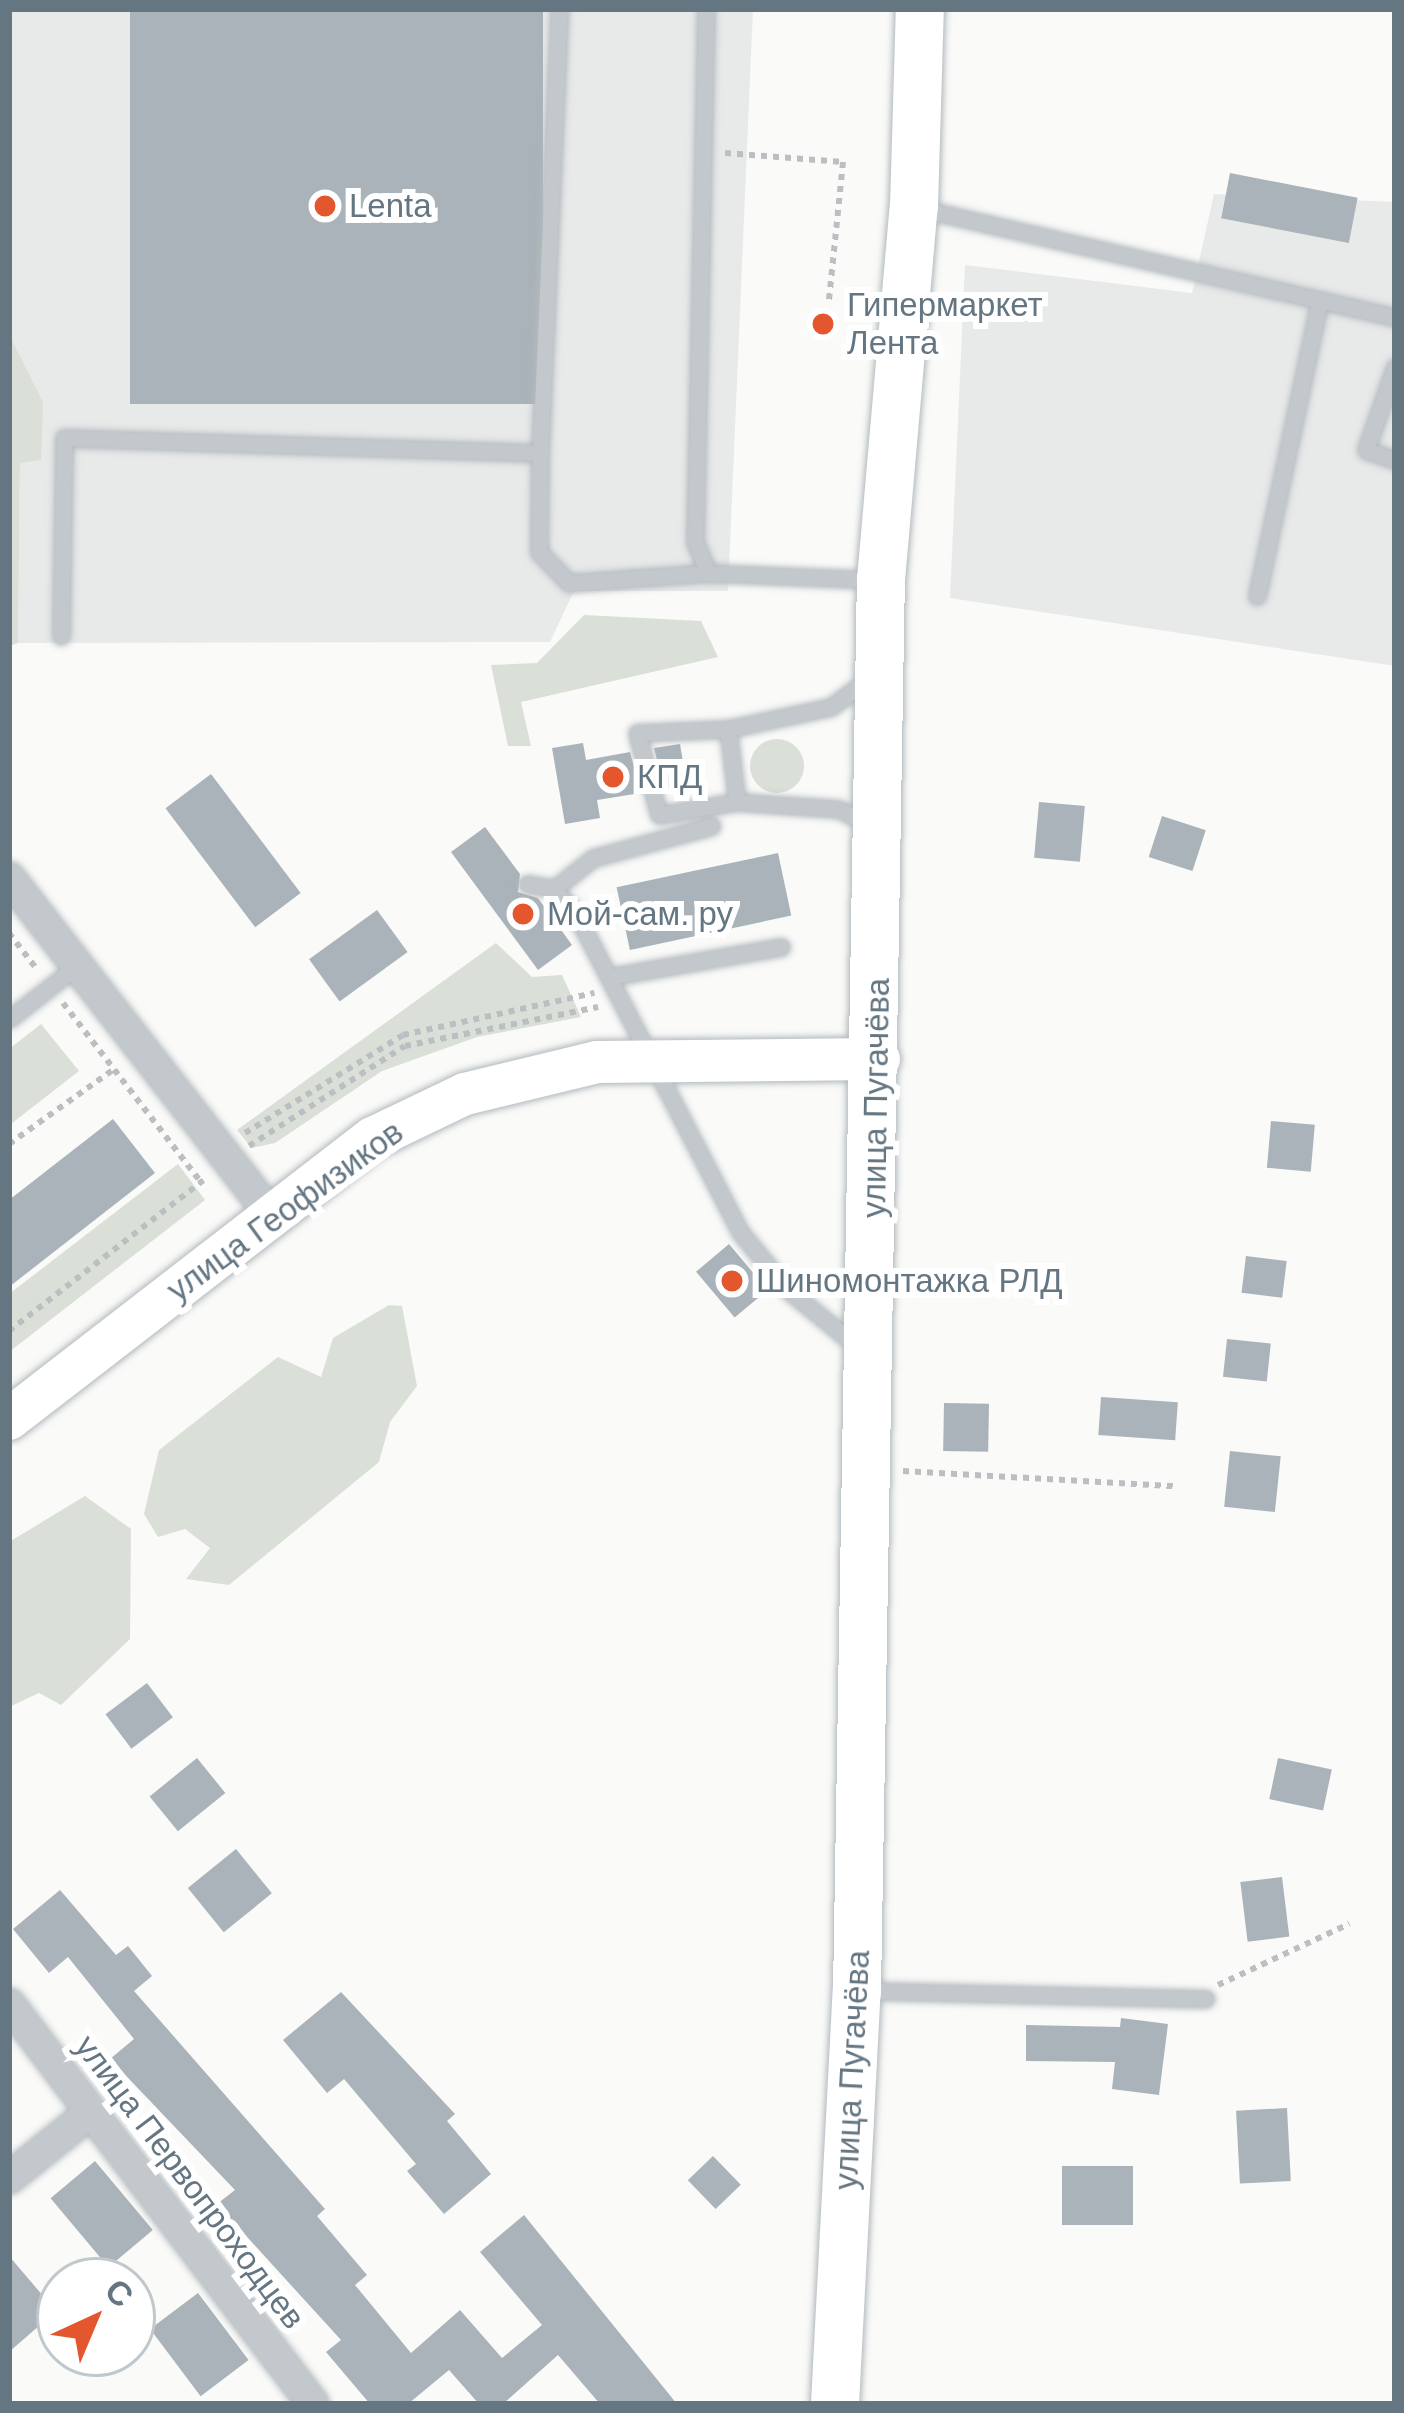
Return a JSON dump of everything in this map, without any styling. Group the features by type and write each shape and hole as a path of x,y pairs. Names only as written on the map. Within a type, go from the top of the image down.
{"main road":[{"name":"улица Пугачёва","path":"835,2404 857,1990 879,1060 875,827 881,580 914,206 920,9"}],"street":[{"path":"9,878 272,1216"},
{"name":"улица Геофизиков","path":"9,1419 374,1138 465,1094 565,1067 652,1058 879,1060"},
{"name":"улица Первопроходцев","path":"9,2004 314,2404"},
{"path":"9,2178 91,2113"}],"lane":[{"path":"559,9 539,552 568,583 708,573 881,580"},
{"path":"706,9 695,542 708,573"},
{"path":"914,206 1319,304 1395,317"},
{"path":"1257,596 1319,304"},
{"path":"1395,367 1366,450 1395,460"},
{"path":"61,636 64,438 540,454"},
{"path":"875,827 838,809 737,802 659,815 637,733 728,729 831,706 879,672"},
{"path":"728,729 737,802"},
{"path":"554,890 592,857 712,826"},
{"path":"527,884 554,890 616,990 740,1232 787,1289 872,1359"},
{"path":"616,990 782,947"},
{"path":"9,1019 77,966"},
{"path":"857,1990 1207,1999"}],"path":[{"path":"729,153 844,162 829,300"},
{"path":"9,933 202,1182"},
{"path":"9,1331 202,1182 225,1156 403,1035 616,990"},
{"path":"225,1156 405,1046 616,990"},
{"path":"9,1144 114,1069"},
{"path":"868,1468 1175,1486"},
{"path":"1168,1995 1235,1982 1290,1944 1349,1924"}],"shaded area":[{"path":"9,9 753,9 728,591 574,591 550,642 18,643 20,462 43,402 9,334"},
{"path":"1214,194 1395,202 1395,666 950,598 965,265 1192,293"},
{"path":"9,334 43,402 41,460 20,463 18,643 9,646"},
{"path":"584,615 701,621 718,657 521,702 531,746 508,746 491,665 537,663"},
{"path":"777,739 796,747 804,766 796,785 777,793 758,785 750,766 758,747"},
{"path":"496,943 532,977 562,975 581,1017 477,1037 382,1071 275,1143 252,1148 237,1130"},
{"path":"41,1024 79,1071 11,1124 9,1049"},
{"path":"178,1164 205,1200 9,1352 9,1294"},
{"path":"389,1305 402,1306 417,1386 390,1422 379,1462 229,1585 186,1579 210,1548 185,1529 158,1537 144,1514 159,1450 278,1357 321,1377 333,1338"},
{"path":"85,1496 131,1529 130,1639 61,1705 39,1693 9,1707 9,1542"}],"building":[{"name":"Lenta","path":"130,9 543,9 543,404 130,404"},
{"path":"1230,173 1358,198 1349,243 1221,218"},
{"path":"583,743 586,760 630,752 641,793 597,800 600,818 565,824 552,748"},
{"path":"680,744 687,786 664,789 654,748"},
{"path":"211,774 301,893 255,927 165,808"},
{"path":"1039,802 1085,806 1080,862 1034,858"},
{"path":"1162,816 1206,830 1192,871 1149,857"},
{"name":"Мой-сам. ру","path":"485,827 520,874 518,892 538,898 572,945 538,970 451,852"},
{"path":"778,853 791,916 630,950 617,887"},
{"path":"377,910 408,952 340,1001 309,959"},
{"path":"113,1119 155,1173 9,1287 9,1200"},
{"path":"1271,1121 1315,1125 1311,1172 1267,1168"},
{"name":"Шиномонтажка РЛД","path":"729,1244 768,1290 735,1318 696,1272"},
{"path":"1246,1256 1287,1261 1282,1298 1241,1293"},
{"path":"1227,1339 1271,1344 1267,1381 1223,1377"},
{"path":"1101,1397 1178,1402 1175,1440 1098,1435"},
{"path":"944,1403 989,1404 988,1452 943,1451"},
{"path":"1230,1451 1281,1456 1275,1512 1224,1507"},
{"path":"147,1683 173,1717 131,1749 105,1714"},
{"path":"197,1758 225,1793 178,1831 150,1796"},
{"path":"1278,1758 1332,1769 1323,1811 1269,1799"},
{"path":"236,1849 272,1893 224,1932 188,1888"},
{"path":"1282,1877 1289,1937 1248,1942 1240,1882"},
{"path":"60,1890 116,1955 128,1946 152,1976 134,1991 325,2209 317,2216 367,2275 355,2285 411,2353 460,2310 502,2358 542,2325 480,2252 524,2215 677,2404 600,2404 558,2355 503,2404 479,2404 449,2370 408,2404 370,2404 326,2352 341,2340 217,2204 235,2190 110,2059 134,2039 68,1957 49,1973 13,1929"},
{"path":"341,1992 455,2114 447,2121 491,2174 444,2214 407,2171 416,2164 344,2079 327,2093 283,2040"},
{"path":"1121,2018 1168,2024 1159,2095 1112,2089 1115,2062 1026,2061 1026,2025 1120,2027"},
{"path":"1287,2108 1291,2181 1240,2184 1236,2111"},
{"path":"713,2156 741,2185 716,2209 688,2180"},
{"path":"95,2161 153,2230 121,2257 100,2257 51,2198"},
{"path":"1062,2166 1133,2166 1133,2225 1062,2225"},
{"path":"9,2256 36,2288 36,2328 9,2352"},
{"path":"198,2293 249,2360 201,2396 156,2337 156,2325"}],"place":[{"name":"Lenta","path":"325,206"},
{"name":"Гипермаркет Лента","path":"823,324"},
{"name":"КПД","path":"613,777"},
{"name":"Мой-сам. ру","path":"523,914"},
{"name":"Шиномонтажка РЛД","path":"732,1281"}]}
